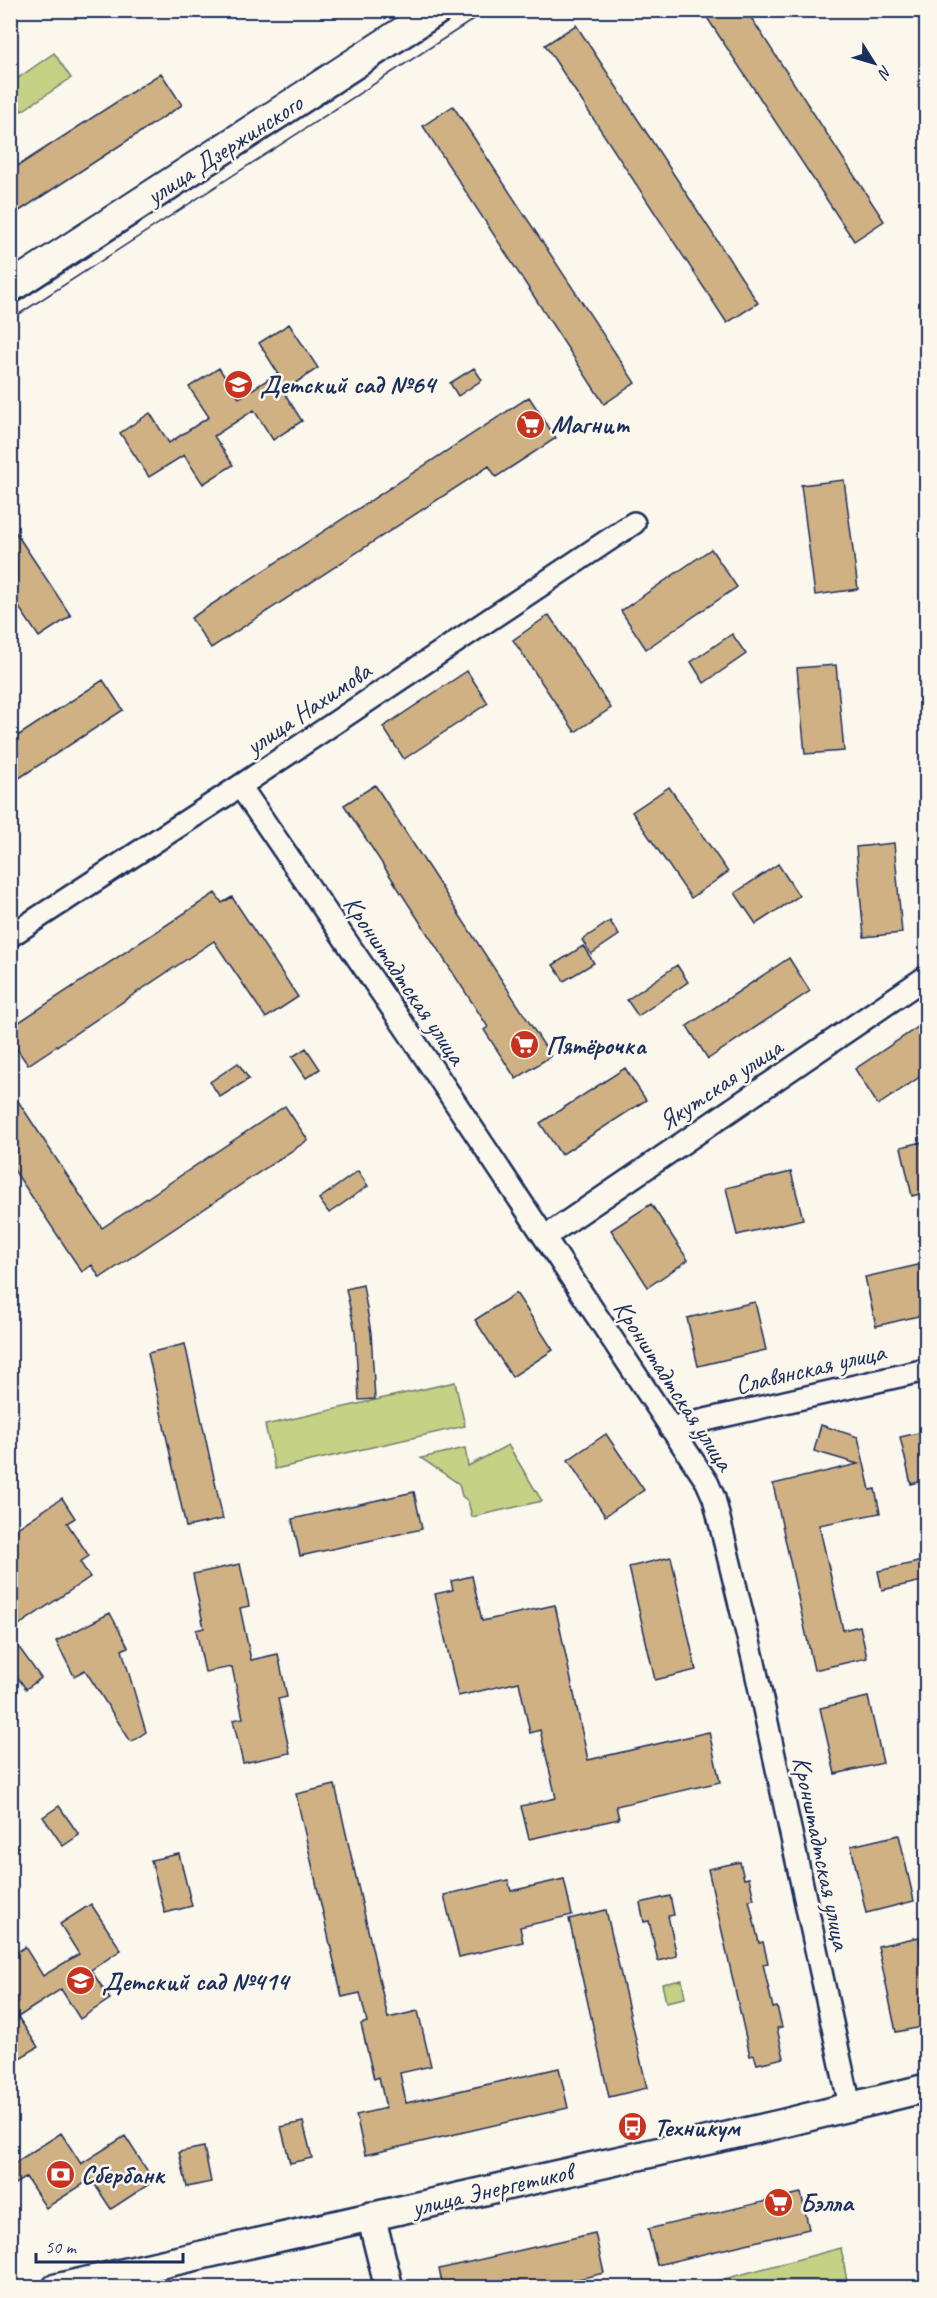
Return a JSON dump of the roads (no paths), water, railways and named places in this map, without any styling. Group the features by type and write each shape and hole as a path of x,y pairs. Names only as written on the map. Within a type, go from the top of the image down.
{"main road":[{"name":"улица Дзержинского","path":"10,288 437,10"}],"street":[{"name":"улица Нахимова","path":"10,936 240,786 634,523"},
{"name":"Кронштадтская улица","path":"240,786 408,1030 707,1482 714,1498 753,1658 850,2106"},
{"name":"Якутская улица","path":"545,1237 927,977"},
{"name":"Славянская улица","path":"670,1428 927,1370"},
{"name":"улица Энергетиков","path":"56,2288 780,2124 927,2088"},
{"path":"371,2216 389,2288"}],"tram line":[{"path":"10,306 465,10"},
{"path":"10,320 488,10"}],"place":[{"name":"Детский сад №64","path":"239,384"},
{"name":"Магнит","path":"530,424"},
{"name":"Пятёрочка","path":"525,1045"},
{"name":"Детский сад №414","path":"81,1981"},
{"name":"Техникум","path":"633,2127"},
{"name":"Сбербанк","path":"60,2174"},
{"name":"Бэлла","path":"779,2202"}]}
